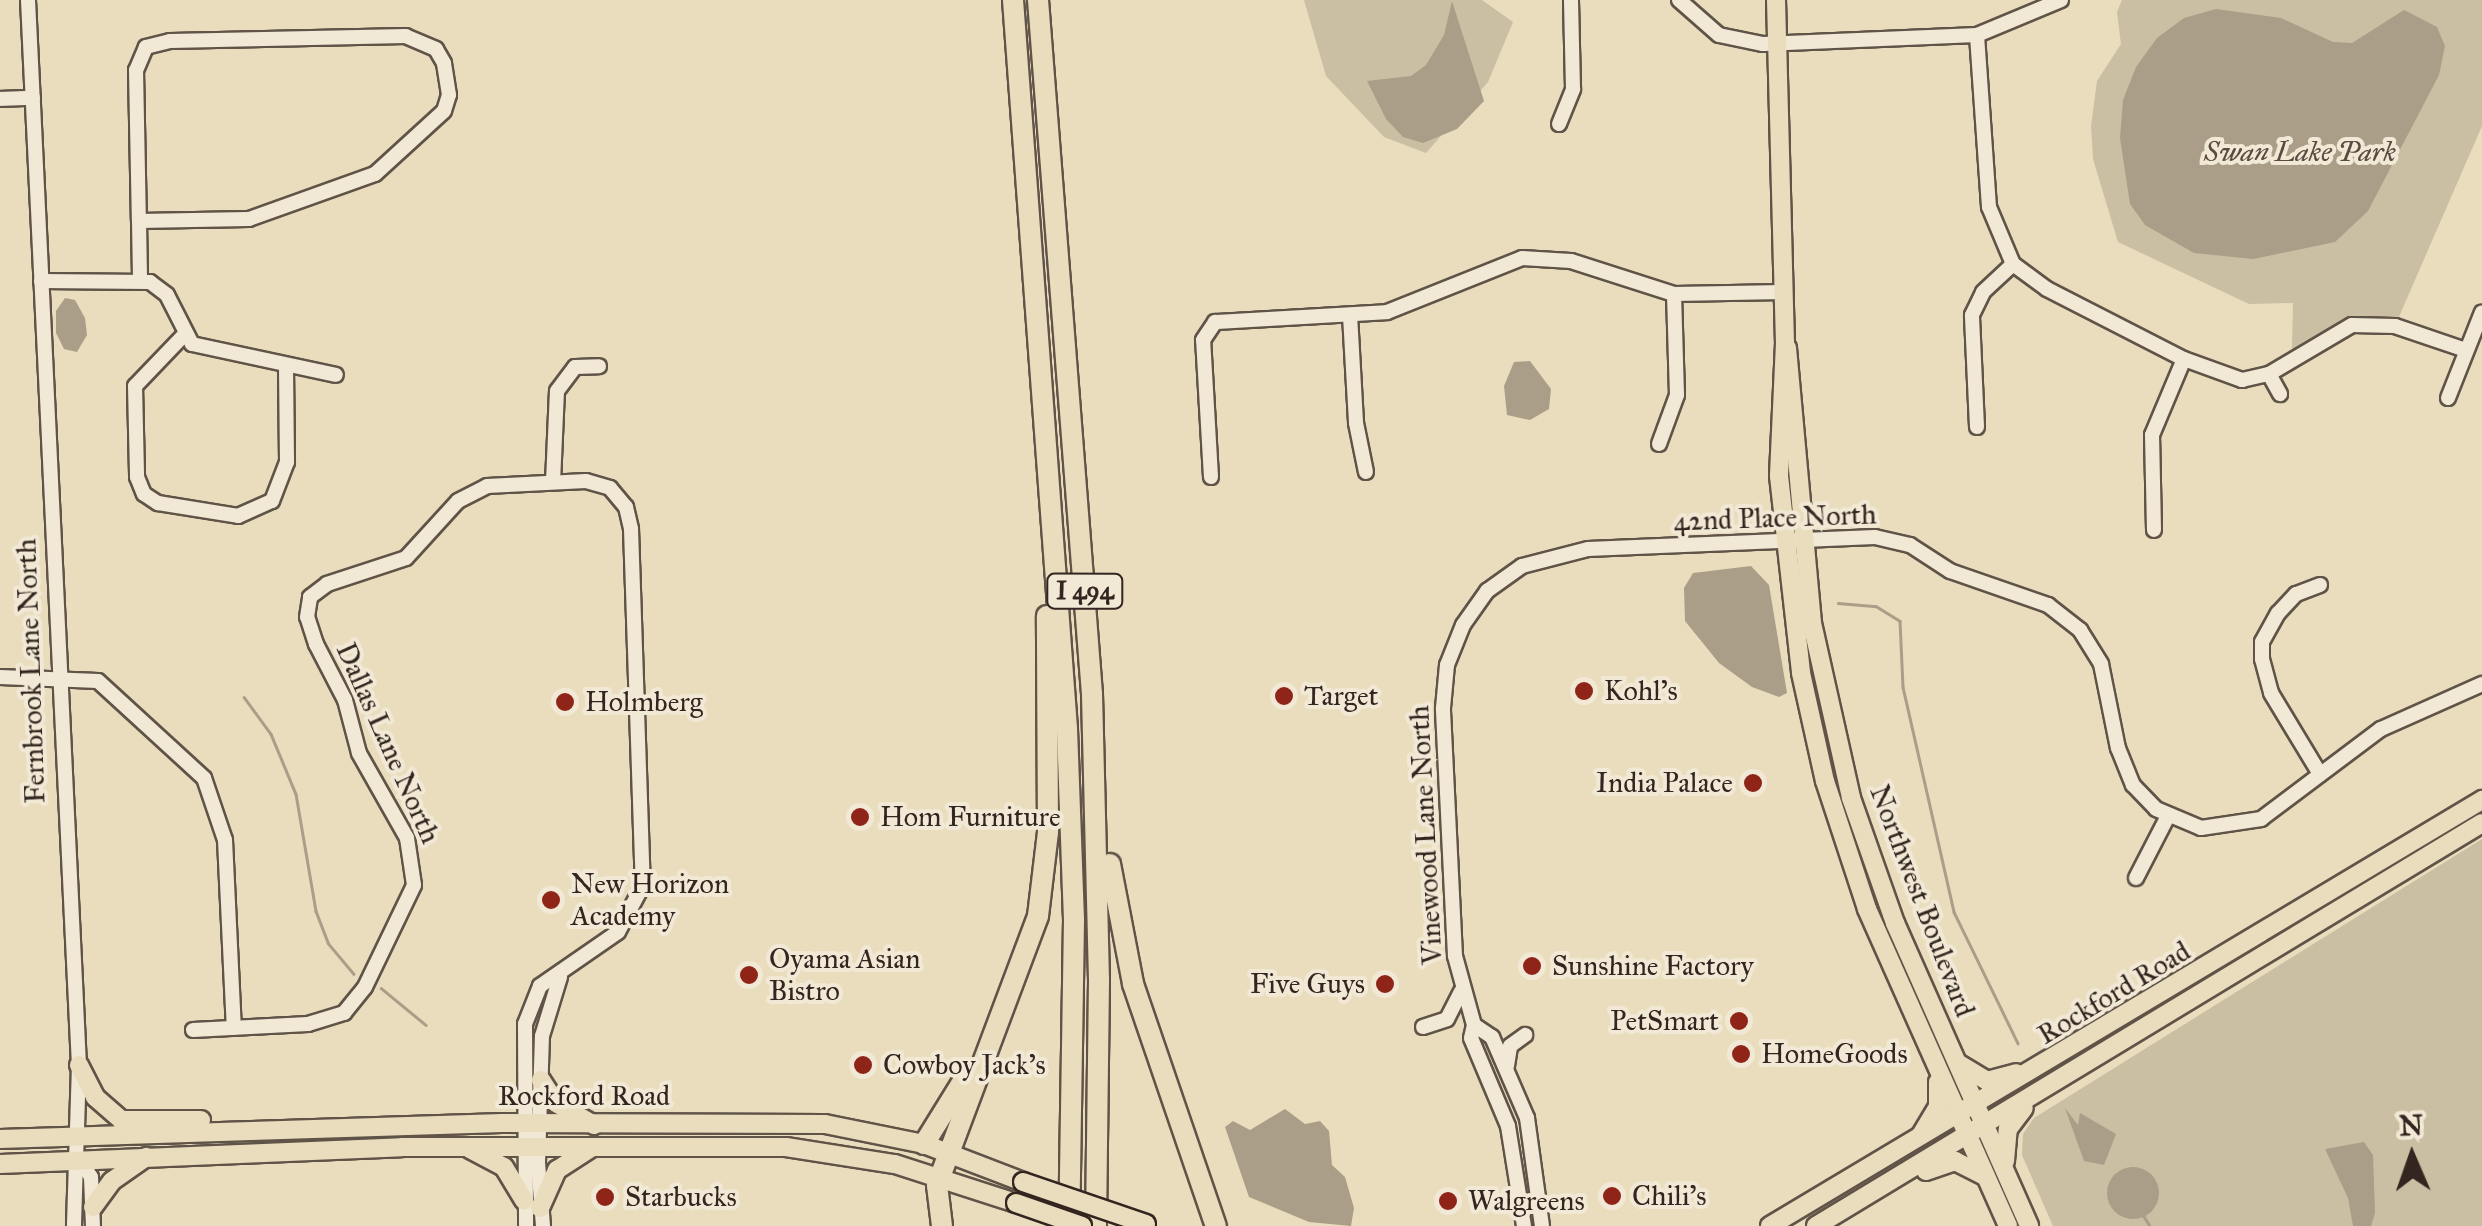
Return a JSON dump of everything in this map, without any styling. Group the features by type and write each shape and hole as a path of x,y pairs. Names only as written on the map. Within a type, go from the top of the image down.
{"highway":[{"name":"I 494","path":"1013,0 1053,530 1074,920 1069,1226"},
{"name":"I 494","path":"1038,0 1094,734 1096,1226"},
{"path":"924,1144 942,1124 986,1041 1031,939 1043,886 1046,554 1053,530"},
{"path":"1094,734 1122,941 1216,1226"},
{"path":"942,1226 939,1178 986,1041"}],"main road":[{"name":"Northwest Boulevard","path":"1776,0 1785,343 1779,377 1782,541 1798,659 1824,781 1867,909 2008,1226"},
{"name":"Northwest Boulevard","path":"1785,343 1793,375 1802,541 1820,667 1851,798 1895,923 2030,1226"},
{"name":"Rockford Road","path":"1816,1226 1964,1126 1976,1107 2482,800"},
{"name":"Rockford Road","path":"1770,1226 1904,1151 1964,1126 1984,1125 2482,823"},
{"path":"1955,1060 1973,1076 1994,1082 2054,1051 2070,1051"},
{"path":"1904,1151 1938,1106 1935,1062"},
{"path":"79,1065 95,1097 120,1120 218,1120 250,1130"},
{"path":"541,1080 556,1103 594,1125"},
{"path":"2006,1172 2008,1129 2037,1094"},
{"name":"Rockford Road","path":"0,1139 529,1124 825,1124 924,1144 1149,1225"},
{"path":"460,1146 504,1168 536,1212 556,1170 596,1146"},
{"name":"Rockford Road","path":"0,1164 460,1146 813,1149 939,1178 1082,1226"},
{"path":"93,1216 112,1182 147,1157"},
{"path":"1862,1198 1878,1197 1948,1161 1970,1165 1988,1182"}],"street":[{"name":"Fernbrook Lane North","path":"28,0 56,675 79,1065 80,1159 72,1178 74,1226"},
{"path":"1560,124 1572,89 1571,0"},
{"path":"1680,0 1719,35 1778,44 1977,36 2062,0"},
{"path":"139,222 249,219 375,174 444,111 449,95 444,63 436,49 406,36 170,40 146,48 136,70 140,281"},
{"path":"1977,36 1990,207 2013,264 2035,283 2184,358 2242,380 2269,374 2352,325 2395,326 2466,350"},
{"path":"0,100 33,98"},
{"path":"1211,478 1203,340 1215,322 1350,315 1410,305 1475,272 1522,258 1572,260 1674,294 1784,292"},
{"path":"1976,426 1972,316 1983,292 2013,264"},
{"path":"40,281 140,281 168,295 183,336 203,348 336,375"},
{"path":"1658,444 1677,395 1674,294"},
{"path":"2448,398 2482,312"},
{"path":"1350,315 1356,423 1366,472"},
{"path":"183,336 134,386 138,478 144,494 158,503 238,516 272,501 287,462 286,365"},
{"path":"2154,530 2152,435 2184,358"},
{"path":"526,1226 536,1212 526,1024 540,986 560,977 618,932 643,885 633,559 619,496 598,483 553,482 557,391 576,367 599,366"},
{"path":"2269,374 2280,394"},
{"name":"Dallas Lane North","path":"234,1028 333,1019 356,1001 414,885 412,854 359,753 306,607 317,588 406,558 471,492 553,482"},
{"name":"42nd Place North","path":"1488,592 1522,566 1563,552 1892,539 1950,571 2065,616 2101,664 2132,785 2168,816 2201,828 2242,826 2278,809 2399,718 2482,684"},
{"path":"2320,584 2296,594 2278,613 2262,642 2262,659 2271,693 2320,774"},
{"name":"Vinewood Lane North","path":"1488,592 1453,644 1444,686 1461,990 1474,1025 1472,1038 1503,1108 1520,1171 1524,1226"},
{"path":"0,677 87,676 108,687 189,762 222,818 234,1028 192,1030"},
{"path":"2136,878 2168,816"},
{"path":"529,1124 541,1080 542,1036 560,977"},
{"path":"1423,1027 1447,1019 1461,990"},
{"name":"Vinewood Lane North","path":"1474,1025 1492,1037 1507,1066 1535,1148 1542,1226"},
{"path":"1507,1066 1510,1046 1525,1035"},
{"name":"Fernbrook Lane North","path":"80,1159 91,1176 93,1216"}],"green space":[{"path":"1304,0 1482,0 1513,22 1488,82 1426,153 1384,137 1326,76"},
{"name":"Swan Lake Park","path":"2122,0 2482,0 2482,126 2398,319 2349,318 2292,349 2293,303 2249,304 2118,242 2093,159 2091,126 2097,81 2121,44 2117,12"},
{"path":"2482,839 2482,1226 2053,1226 2022,1155 2023,1134 2034,1118"}],"shaded area":[{"path":"1452,1 1484,101 1457,129 1423,143 1403,137 1386,119 1367,81 1411,76 1426,65 1444,35"},
{"path":"2216,9 2281,18 2333,42 2352,43 2404,10 2437,27 2445,46 2439,75 2368,211 2335,242 2253,259 2194,253 2145,225 2130,204 2120,138 2123,100 2136,67 2157,38 2184,18"},
{"path":"65,298 75,300 85,318 87,335 77,352 64,349 56,333 56,311"},
{"path":"1530,361 1551,389 1549,409 1530,420 1507,415 1504,386 1514,362"},
{"path":"1751,566 1769,585 1787,693 1779,697 1752,687 1719,663 1685,621 1684,588 1693,573"},
{"path":"2065,1108 2078,1125 2080,1113 2116,1134 2104,1165 2084,1161"},
{"path":"1285,1109 1305,1124 1320,1121 1329,1131 1332,1165 1345,1177 1354,1208 1351,1226 1309,1222 1249,1197 1225,1127 1233,1121 1250,1130"},
{"path":"2364,1142 2373,1155 2375,1213 2371,1226 2353,1226 2348,1198 2325,1149"},
{"path":"2133,1167 2152,1174 2159,1193 2152,1212 2133,1219 2114,1212 2107,1193 2114,1174"}],"waterway":[{"path":"1838,603 1876,606 1900,621 1903,687 1954,912 2018,1043"},
{"path":"244,697 271,734 296,794 316,911 328,943 354,974"},
{"path":"381,988 426,1025"},
{"path":"2140,1210 2150,1226"}],"place":[{"name":"Kohl's","path":"1584,691"},
{"name":"Target","path":"1284,696"},
{"name":"Holmberg","path":"565,702"},
{"name":"India Palace","path":"1753,783"},
{"name":"Hom Furniture","path":"860,817"},
{"name":"New Horizon Academy","path":"551,900"},
{"name":"Sunshine Factory","path":"1532,966"},
{"name":"Oyama Asian Bistro","path":"749,975"},
{"name":"Five Guys","path":"1385,984"},
{"name":"PetSmart","path":"1739,1021"},
{"name":"HomeGoods","path":"1741,1054"},
{"name":"Cowboy Jack's","path":"863,1065"},
{"name":"Chili's","path":"1612,1196"},
{"name":"Starbucks","path":"605,1197"},
{"name":"Walgreens","path":"1448,1201"}]}
